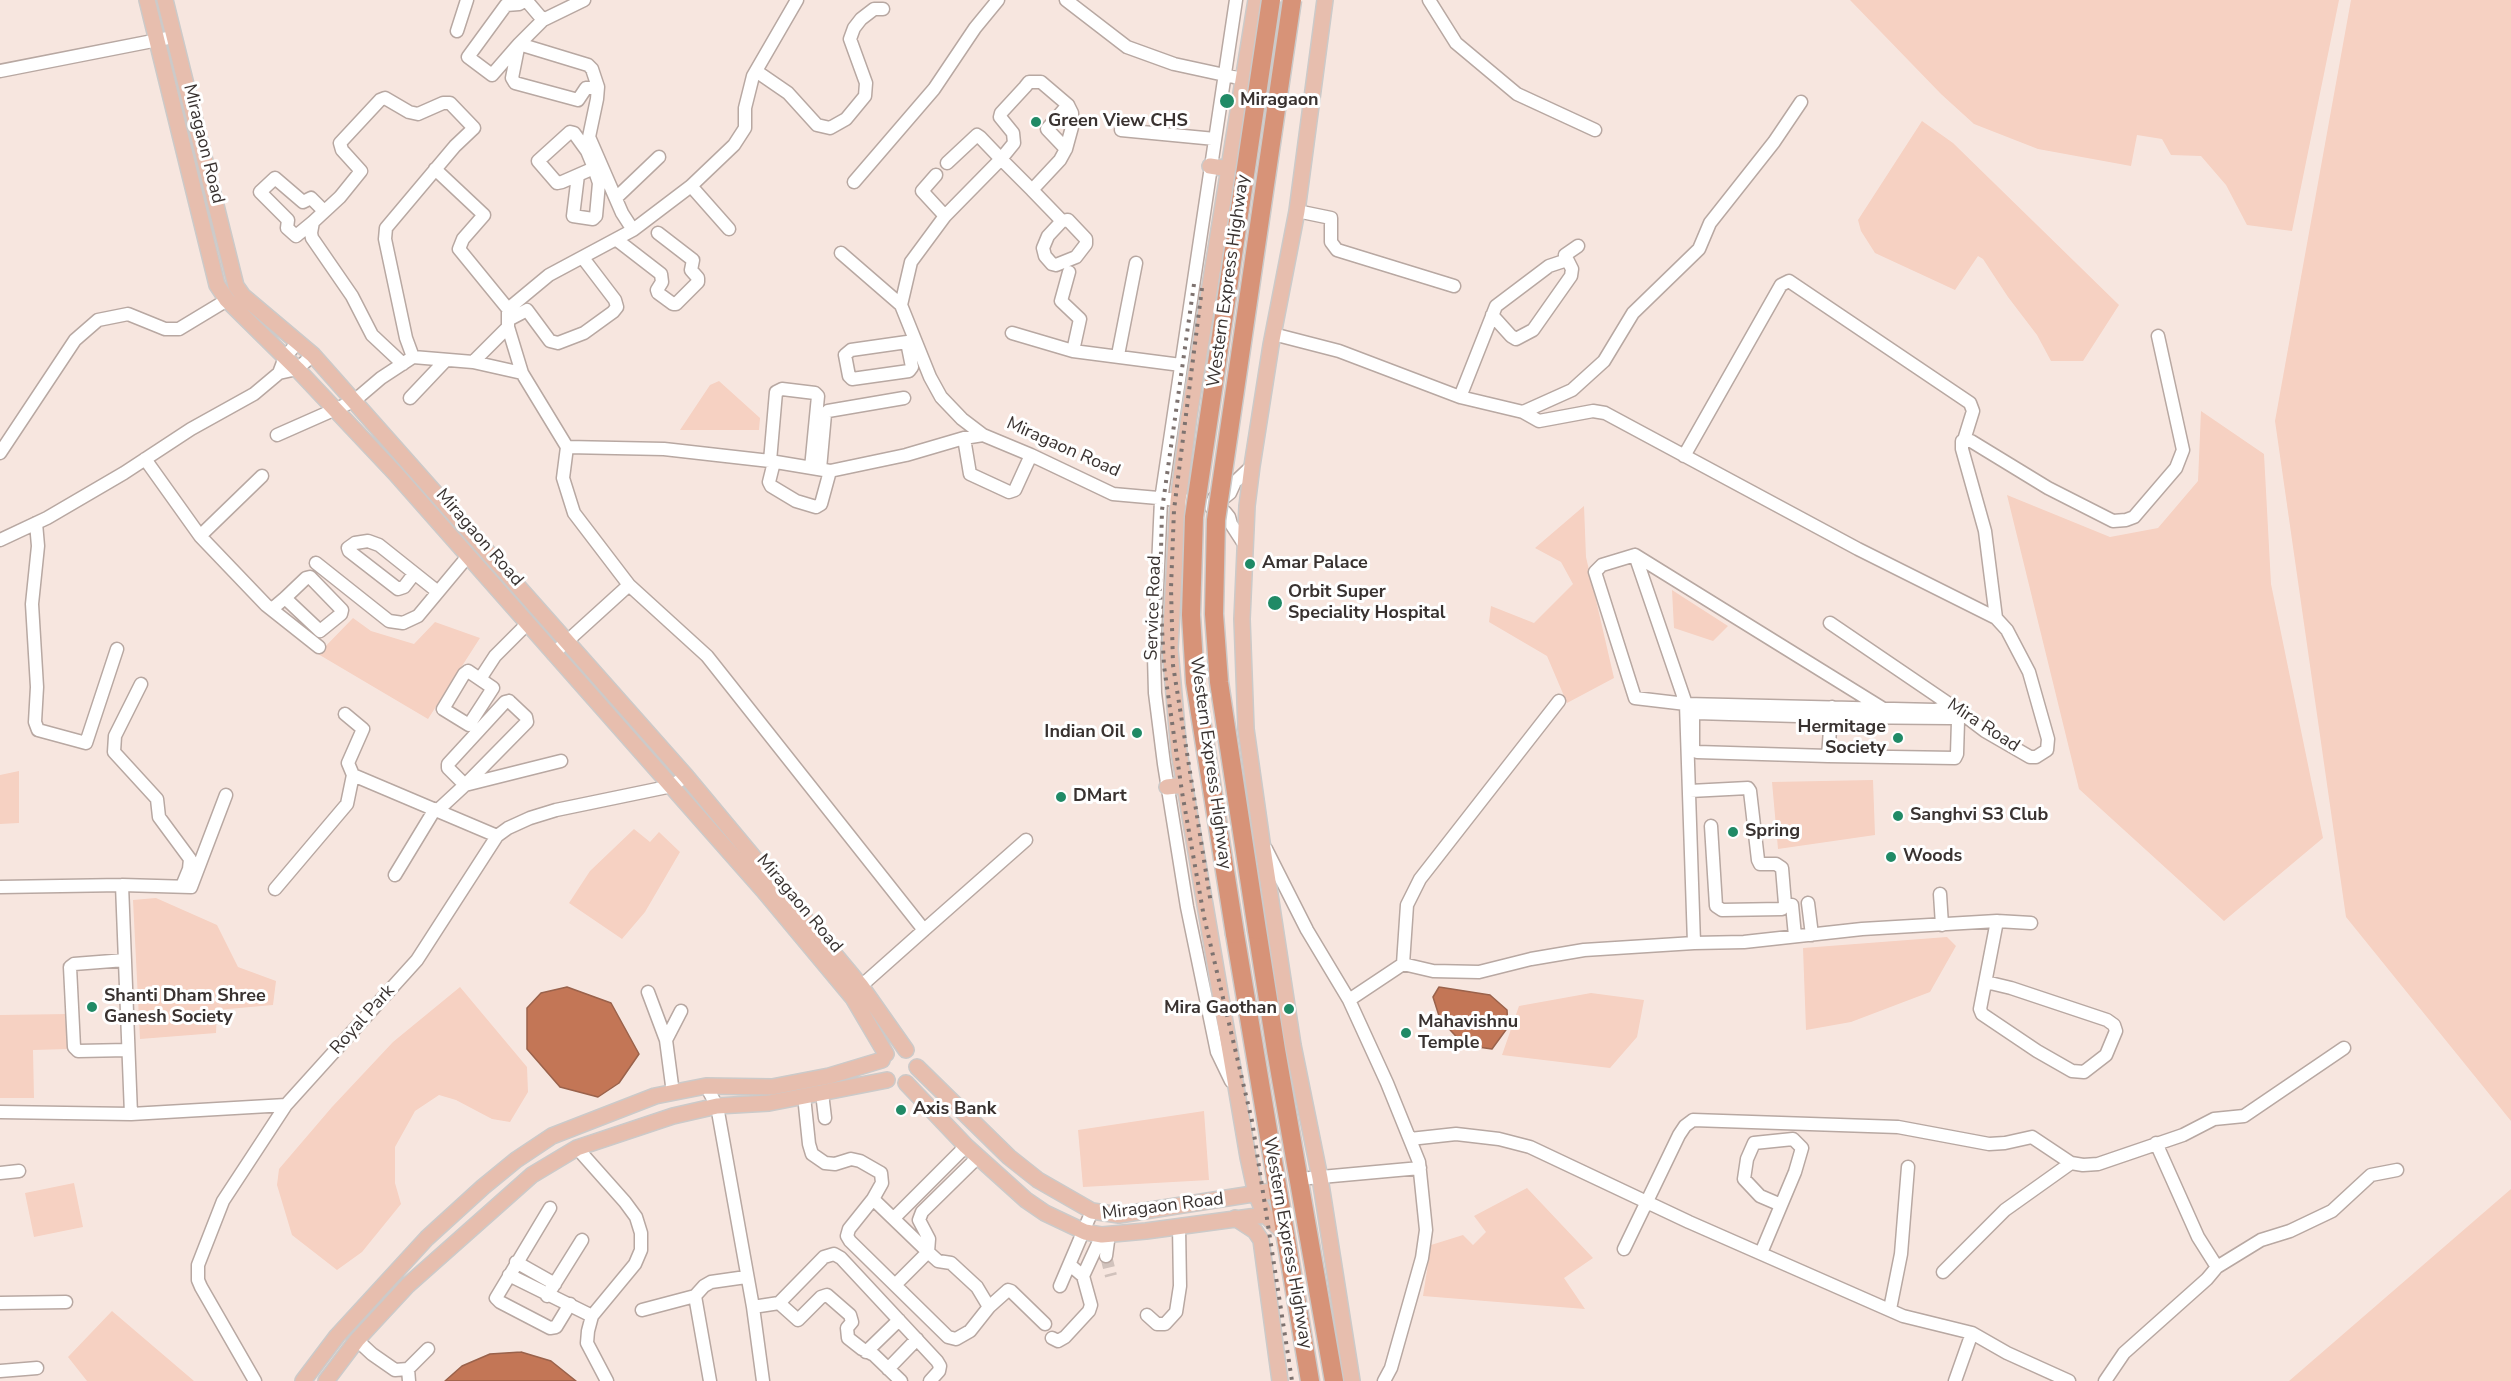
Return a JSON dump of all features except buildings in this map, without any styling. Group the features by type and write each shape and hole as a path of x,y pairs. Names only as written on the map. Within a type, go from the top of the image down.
{"highway":[{"name":"Western Express Highway","path":"1271,0 1194,517 1191,615 1195,682 1283,1232 1310,1381"},
{"name":"Western Express Highway","path":"1292,0 1216,520 1214,615 1219,682 1257,930 1334,1381"}],"main road":[{"name":"Miragaon Road","path":"147,0 217,285 226,300 336,409 763,890 853,998 884,1057"},
{"name":"Miragaon Road","path":"165,0 236,286 243,296 313,355 686,776 861,986 906,1050"},
{"name":"Service Road","path":"1256,0 1229,169 1181,415 1170,649 1184,785 1236,1090 1256,1194 1265,1215"},
{"path":"1325,0 1297,211 1273,334 1252,466 1244,544 1242,619 1246,729 1262,842 1293,1045 1320,1178 1352,1381"},
{"path":"1210,166 1229,169"},
{"path":"1167,787 1184,785"},
{"path":"303,1381 337,1336 408,1259 483,1187 516,1160 552,1136 655,1096 706,1086 772,1087 829,1076 884,1057 892,1050 906,1050 912,1054 917,1067 911,1079 906,1083 892,1083 887,1080 881,1068 884,1057"},
{"name":"Miragaon Road","path":"917,1067 1009,1157 1046,1185 1092,1211 1119,1215 1278,1190"},
{"path":"333,1378 357,1340 408,1285 532,1175 577,1148 673,1116 717,1106 769,1102 887,1080"},
{"name":"Miragaon Road","path":"906,1083 966,1146 1026,1200 1045,1213 1084,1232 1105,1235 1265,1215"},
{"path":"587,1121 595,1143"},
{"path":"1265,1215 1283,1232"},
{"path":"1235,1218 1255,1231 1261,1240 1280,1381"}],"street":[{"path":"457,31 467,0"},
{"path":"543,20 526,0 519,4 506,5 468,57 492,75 543,20 584,0"},
{"path":"473,362 508,319 549,275 633,231 691,186 734,145 745,128 748,94 756,71 797,0"},
{"path":"854,182 934,89 975,28 998,0"},
{"path":"1236,0 1181,365 1181,415 1161,500 1154,656 1155,693 1167,787 1187,907 1217,1052 1236,1090"},
{"path":"1429,0 1456,43 1517,94 1595,130"},
{"path":"1072,2 1127,47 1174,64 1243,79"},
{"path":"756,71 788,93 817,124 830,128 846,120 865,96 866,83 850,39 861,19 874,9 883,9"},
{"path":"0,71 173,37"},
{"path":"519,44 588,65 595,74 598,87 589,136 597,166 599,185 596,216 593,219 573,217 578,175"},
{"path":"519,44 512,78 515,83 579,100 586,88 598,87"},
{"path":"983,435 962,419 941,398 911,341 901,305 911,262 945,216 1014,143 1013,133 1002,121 1001,113 1029,82 1041,82 1068,105 1072,113 1072,127 1066,149 1060,160 1032,190"},
{"path":"324,211 311,198 303,202 274,178 260,192 288,220 287,228 296,236 340,197 361,171 342,150 340,143 385,98 417,114 443,103 450,103 472,125 473,129 435,169 386,228 385,235 406,338 408,360"},
{"path":"1523,412 1572,390 1604,361 1633,313 1699,249 1710,223 1774,142 1801,102"},
{"path":"1066,149 1047,129 1068,105"},
{"path":"1121,130 1215,138"},
{"path":"597,166 556,183 538,161 571,131 597,166 633,231"},
{"path":"947,163 977,135 1062,221"},
{"path":"616,198 659,157"},
{"path":"435,169 483,211 484,217 462,239 459,249 508,319 522,373 567,447 563,478 574,513 629,585 707,656 924,930"},
{"path":"936,175 922,191 945,216"},
{"path":"691,186 729,229"},
{"path":"1297,211 1331,218 1331,242 1337,250 1454,286"},
{"path":"313,222 312,238 352,296 372,335 408,360"},
{"path":"617,240 661,274 662,282 657,290 658,293 676,304 698,282 691,270 693,260 658,233"},
{"path":"1492,315 1516,339 1533,330 1571,276 1572,269 1566,252 1578,246"},
{"path":"841,253 901,305"},
{"path":"508,319 527,310 550,341 558,343 584,333 613,312 617,303 583,258"},
{"path":"1460,397 1496,306 1549,266 1567,260"},
{"path":"1118,355 1136,263"},
{"path":"1069,272 1061,301 1080,319 1072,351"},
{"path":"1684,456 1781,285 1789,281 1970,402 1973,411 1961,444 1985,531 1996,618"},
{"path":"0,453 75,340 98,320 128,314 165,329 179,329 226,300"},
{"path":"1012,333 1072,351 1118,355 1181,365"},
{"path":"1273,334 1339,351 1460,397 1523,412 1539,421 1598,411 1858,549 1996,618"},
{"path":"1964,440 1971,441 2048,488 2113,521 2134,517 2176,468 2183,450 2158,336"},
{"path":"911,341 912,368 909,371 852,379 849,376 845,355 851,350 911,341"},
{"path":"279,374 285,357 298,342"},
{"path":"0,540 36,523 145,459 191,429 254,394 279,374 297,369 313,355"},
{"path":"277,435 354,401 381,378 408,360 473,362 522,373"},
{"path":"410,398 446,360"},
{"path":"782,388 814,393 819,396 821,504 816,507 796,501 771,486 769,482 772,461 776,392 782,388"},
{"path":"821,469 825,414 828,411 904,398"},
{"name":"Miragaon Road","path":"567,447 664,449 821,469 906,455 964,438 983,435 1113,494 1204,502"},
{"path":"964,438 970,474 1009,492 1015,490 1031,455"},
{"path":"145,459 200,536 272,609 320,647"},
{"path":"1204,502 1225,497 1241,475 1252,466"},
{"path":"200,536 262,476"},
{"path":"1204,502 1214,509 1225,512 1244,544"},
{"path":"36,523 38,546 32,604 37,687 35,722 38,730 86,743 117,649"},
{"path":"414,574 404,587 394,588 348,548 355,543 368,541 379,545 438,592"},
{"path":"1635,555 1686,704 1694,943"},
{"path":"1635,555 1602,566 1595,572 1633,697 1686,704 1831,712 1956,718 1958,721 1957,753 1954,758 1950,759 1697,752 1693,748 1693,716 1696,713 1831,712 1882,708 1935,710 1952,706"},
{"path":"1635,555 1882,708"},
{"path":"316,563 389,621 395,623 418,616 468,556"},
{"path":"272,609 309,577 342,610 341,614 320,631 285,598"},
{"path":"554,654 629,585"},
{"name":"Mira Road","path":"1830,623 1985,731 2030,757 2036,757 2047,750 2048,740 2029,672 2007,630 1996,618"},
{"path":"480,679 495,656 527,624"},
{"path":"468,672 480,679 491,686 493,691 471,724 467,725 444,711 444,707 464,674 468,672"},
{"path":"141,684 115,736 114,752 158,799 159,817 190,859 189,869 182,886"},
{"path":"395,875 436,809 465,785 527,722 526,717 509,701 505,702 448,764 448,768 465,785"},
{"path":"1403,964 1407,905 1420,879 1559,701"},
{"path":"1828,756 1831,712"},
{"path":"275,889 347,804 353,775 348,763 363,729 345,714"},
{"path":"465,785 561,761"},
{"path":"353,775 496,836"},
{"name":"Royal Park","path":"255,1381 201,1287 198,1280 198,1265 223,1201 286,1105 417,960 496,836 530,818 556,810 672,786 686,776"},
{"path":"1690,791 1748,788 1758,860 1760,864 1776,864 1782,868 1785,904 1782,909 1722,910 1716,906 1711,826"},
{"path":"0,887 122,885 191,887 226,795"},
{"path":"861,986 1026,840"},
{"path":"1262,842 1307,930 1349,1000 1410,1139 1420,1168 1426,1230 1422,1258 1391,1368 1384,1381"},
{"path":"122,885 131,1114"},
{"path":"1940,894 1942,924"},
{"path":"1809,903 1812,935"},
{"path":"1792,904 1795,936"},
{"path":"1349,1000 1403,964 1433,971 1479,972 1531,959 1584,950 1744,942 1942,924 1997,921 2031,923"},
{"path":"1986,982 2107,1020 2114,1025 2116,1031 2106,1055 2084,1072 2073,1071 2037,1051 1982,1014 1980,1009 1997,921"},
{"path":"124,960 74,964 70,968 74,1047 78,1051 128,1050"},
{"path":"648,992 666,1040 673,1092"},
{"path":"666,1040 681,1011"},
{"path":"1624,1249 1679,1136 1685,1126 1693,1120 1898,1127 1989,1144 2032,1137 2071,1163 2098,1164 2182,1135 2214,1119 2244,1116 2344,1048"},
{"path":"706,1086 717,1106 753,1307 763,1381"},
{"path":"822,1093 825,1118"},
{"path":"804,1096 812,1154 825,1163 860,1161 881,1173 882,1183 873,1199 849,1229 847,1236 948,1336 956,1339 970,1331 988,1307 1006,1291 1011,1291 1045,1324"},
{"path":"0,1112 131,1114 286,1105"},
{"path":"1410,1139 1456,1134 1499,1138 1530,1148 1890,1309 1903,1317 1972,1333 2007,1353 2069,1381"},
{"path":"1761,1253 1781,1205 1802,1148 1793,1139 1754,1143 1747,1159 1744,1179 1760,1196 1781,1205"},
{"path":"2156,1143 2198,1237 2217,1267"},
{"path":"894,1218 966,1146"},
{"path":"577,1148 625,1202 636,1217 641,1233 641,1250 635,1264 592,1316 587,1343 607,1381"},
{"path":"895,1285 928,1252 929,1239 920,1220 922,1212 978,1157"},
{"path":"1943,1272 2004,1210 2071,1163"},
{"path":"1890,1309 1901,1254 1908,1167"},
{"path":"1299,1179 1420,1168"},
{"path":"2105,1381 2124,1353 2217,1267 2262,1240 2290,1231 2332,1211 2370,1175 2397,1170"},
{"path":"0,1173 19,1171"},
{"path":"873,1199 938,1261 951,1263 977,1287 988,1307"},
{"path":"550,1208 496,1295 498,1300 550,1328 556,1327 570,1304"},
{"path":"1060,1286 1092,1211"},
{"path":"1147,1315 1158,1324 1165,1324 1176,1312 1180,1286 1179,1226"},
{"path":"1105,1235 1106,1256"},
{"path":"1083,1276 1105,1235"},
{"path":"547,1296 582,1240"},
{"path":"753,1307 779,1303 824,1257 834,1254 841,1258 940,1366 939,1371 930,1381"},
{"path":"516,1262 555,1284"},
{"path":"1052,1338 1058,1341 1065,1337 1089,1311 1091,1299 1083,1276 1070,1265"},
{"path":"509,1275 547,1296 570,1304 592,1316"},
{"path":"642,1310 695,1296 711,1282 746,1277"},
{"path":"779,1303 798,1320 821,1297 827,1295 850,1315 852,1322 847,1328 848,1338 866,1352 874,1355 901,1381"},
{"path":"695,1296 710,1381"},
{"path":"0,1303 66,1302"},
{"path":"866,1352 899,1320"},
{"path":"1955,1381 1972,1333"},
{"path":"888,1369 917,1339"},
{"path":"357,1340 392,1369 409,1375 428,1349"},
{"path":"0,1371 37,1368"}],"shaded area":[{"path":"1850,0 2339,0 2292,231 2247,225 2226,185 2201,156 2171,155 2162,139 2137,135 2131,166 2038,149 1974,124 1941,94"},
{"path":"2351,0 2511,0 2511,1121 2346,917 2275,421"},
{"path":"1922,121 1953,143 2119,305 2083,361 2051,361 2037,335 1983,259 1978,256 1955,290 1875,253 1861,231 1858,220"},
{"path":"719,381 760,418 759,430 680,430 710,385"},
{"path":"2201,411 2264,454 2271,584 2323,838 2224,921 2079,789 2007,495 2110,537 2158,528 2198,481"},
{"path":"1584,506 1586,557 1614,678 1567,703 1547,656 1489,622 1491,606 1534,623 1573,584 1561,562 1535,548"},
{"path":"1672,590 1728,626 1713,641 1674,628"},
{"path":"353,618 371,631 414,644 435,622 480,638 428,719 318,654"},
{"path":"19,771 19,823 0,824 0,775"},
{"path":"1873,780 1875,835 1778,849 1772,782"},
{"path":"634,829 650,842 659,832 680,852 645,912 622,939 569,903 590,871"},
{"path":"156,898 217,925 238,967 276,981 273,1005 217,1010 216,1033 140,1039 133,900"},
{"path":"1947,937 1956,946 1930,992 1851,1022 1806,1030 1803,948"},
{"path":"460,987 527,1067 528,1092 510,1122 492,1119 456,1100 439,1095 415,1111 395,1147 395,1183 401,1204 362,1252 337,1270 292,1235 277,1185 279,1169 332,1107 393,1042"},
{"path":"567,987 611,1003 639,1054 619,1083 598,1097 560,1087 527,1049 527,1008 541,993"},
{"path":"1439,987 1490,995 1507,1010 1508,1027 1492,1049 1464,1045 1440,1019 1433,997"},
{"path":"1591,993 1644,1000 1637,1037 1610,1068 1502,1055 1519,1006"},
{"path":"69,1014 69,1049 33,1050 34,1098 0,1098 0,1015"},
{"path":"1204,1111 1209,1180 1083,1187 1078,1130"},
{"path":"74,1183 83,1227 34,1237 25,1193"},
{"path":"1527,1188 1593,1258 1564,1278 1585,1309 1423,1296 1431,1245 1463,1235 1473,1245 1486,1232 1474,1216"},
{"path":"2511,1189 2511,1381 2289,1381"},
{"path":"112,1311 194,1381 87,1381 68,1357"},
{"path":"521,1352 551,1361 576,1381 445,1381 462,1366 490,1354"}],"tunnel":[{"path":"1106,1256 1111,1276"}],"railway":[{"path":"1194,284 1162,510 1160,590 1164,666 1182,792 1204,917 1252,1121 1292,1381"},
{"path":"1202,288 1174,510 1171,588 1173,665 1211,904"}],"place":[{"name":"Miragaon","path":"1227,101"},
{"name":"Green View CHS","path":"1036,122"},
{"name":"Amar Palace","path":"1250,564"},
{"name":"Orbit Super Speciality Hospital","path":"1275,603"},
{"name":"Indian Oil","path":"1137,733"},
{"name":"Hermitage Society","path":"1898,738"},
{"name":"DMart","path":"1061,797"},
{"name":"Sanghvi S3 Club","path":"1898,816"},
{"name":"Spring","path":"1733,832"},
{"name":"Woods","path":"1891,857"},
{"name":"Shanti Dham Shree Ganesh Society","path":"92,1007"},
{"name":"Mira Gaothan","path":"1289,1009"},
{"name":"Mahavishnu Temple","path":"1406,1033"},
{"name":"Axis Bank","path":"901,1110"}]}
